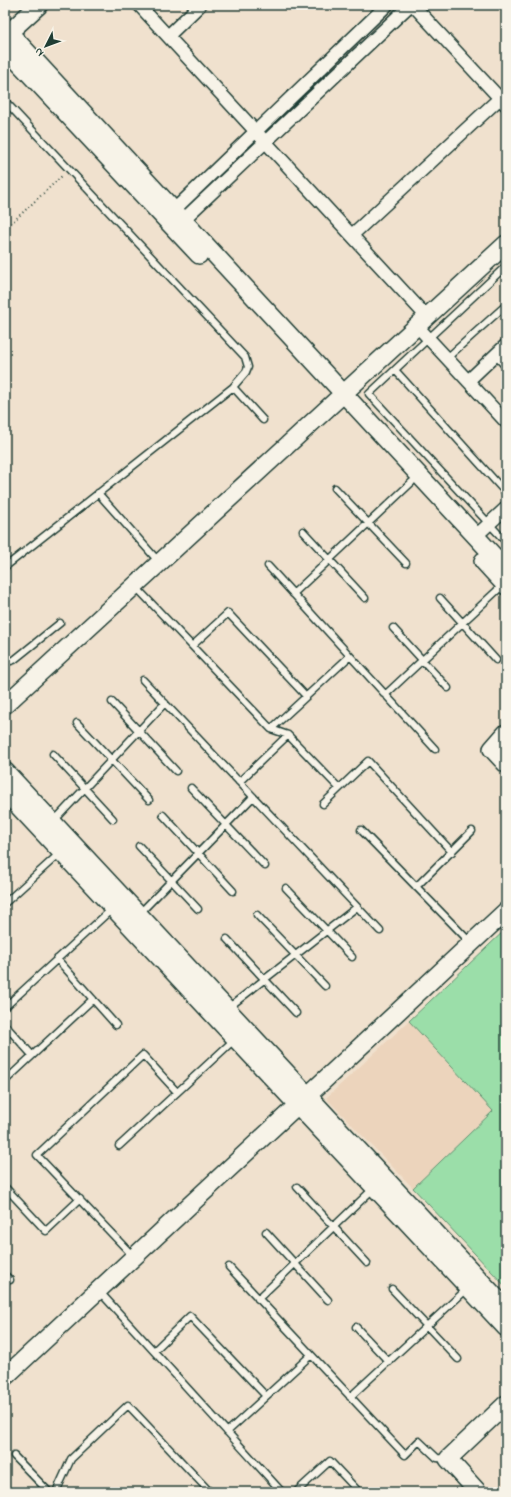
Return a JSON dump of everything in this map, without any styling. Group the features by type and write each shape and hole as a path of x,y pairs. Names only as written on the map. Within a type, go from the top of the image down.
{"street":[{"path":"38,5 6,36 340,398 412,482 505,580"},
{"path":"139,5 352,235 447,358 506,422"},
{"path":"168,36 200,5"},
{"path":"175,218 256,131 387,5"},
{"path":"175,218 266,142 411,5 503,101 352,235"},
{"path":"5,705 340,398 424,327 506,244"},
{"path":"468,381 506,345"},
{"path":"340,398 476,536 505,580"},
{"path":"476,536 506,508"},
{"path":"506,733 492,749 506,764"},
{"path":"5,771 227,1009 374,1188 506,1328"},
{"path":"6,794 234,1039 302,1100 506,1308"},
{"path":"5,1377 506,911"},
{"path":"478,1492 448,1459 506,1404"}],"lane":[{"path":"5,101 68,170 245,357 248,367 246,372 233,387 98,492 5,567"},
{"path":"506,266 424,327 394,370 369,394 506,542"},
{"path":"447,358 506,304"},
{"path":"495,355 506,367"},
{"path":"394,370 506,492"},
{"path":"233,387 263,420"},
{"path":"293,594 412,482"},
{"path":"335,488 406,563"},
{"path":"98,492 159,563"},
{"path":"303,531 366,598"},
{"path":"268,566 434,749"},
{"path":"385,694 462,623 505,580"},
{"path":"134,586 270,729 288,735 339,788"},
{"path":"440,598 496,660"},
{"path":"192,646 228,613 306,696"},
{"path":"5,658 11,661 14,660 60,623"},
{"path":"393,628 448,688"},
{"path":"270,729 350,656"},
{"path":"143,680 380,931"},
{"path":"112,702 176,771"},
{"path":"53,823 165,703"},
{"path":"77,722 149,800"},
{"path":"239,782 288,735"},
{"path":"53,754 113,819"},
{"path":"323,804 368,761 452,852"},
{"path":"191,788 265,866"},
{"path":"138,914 254,797"},
{"path":"163,815 233,891"},
{"path":"361,830 471,944"},
{"path":"416,887 472,831"},
{"path":"139,846 198,909"},
{"path":"5,903 60,852"},
{"path":"286,888 352,957"},
{"path":"227,1009 357,907"},
{"path":"5,1007 113,908"},
{"path":"257,915 325,986"},
{"path":"227,939 296,1013"},
{"path":"57,959 116,1025"},
{"path":"5,1081 93,999"},
{"path":"5,1025 32,1055"},
{"path":"119,1146 234,1039"},
{"path":"134,1257 37,1154 143,1055 177,1092"},
{"path":"5,1187 46,1231 80,1199"},
{"path":"296,1187 367,1263"},
{"path":"258,1299 374,1188"},
{"path":"266,1232 328,1300"},
{"path":"229,1267 405,1455 419,1441 437,1458 448,1459"},
{"path":"350,1397 468,1288"},
{"path":"392,1289 458,1359"},
{"path":"98,1290 282,1492"},
{"path":"154,1351 190,1316 266,1396"},
{"path":"356,1327 389,1362"},
{"path":"227,1432 311,1355"},
{"path":"56,1492 71,1460 128,1405 210,1492"},
{"path":"14,1456 49,1492"},
{"path":"296,1492 330,1461 359,1492"}],"path":[{"path":"5,230 68,170"}],"shaded area":[{"path":"409,1021 493,1111 413,1188 326,1098"}],"green space":[{"path":"506,929 506,1287 413,1188 493,1111 409,1021"}]}
